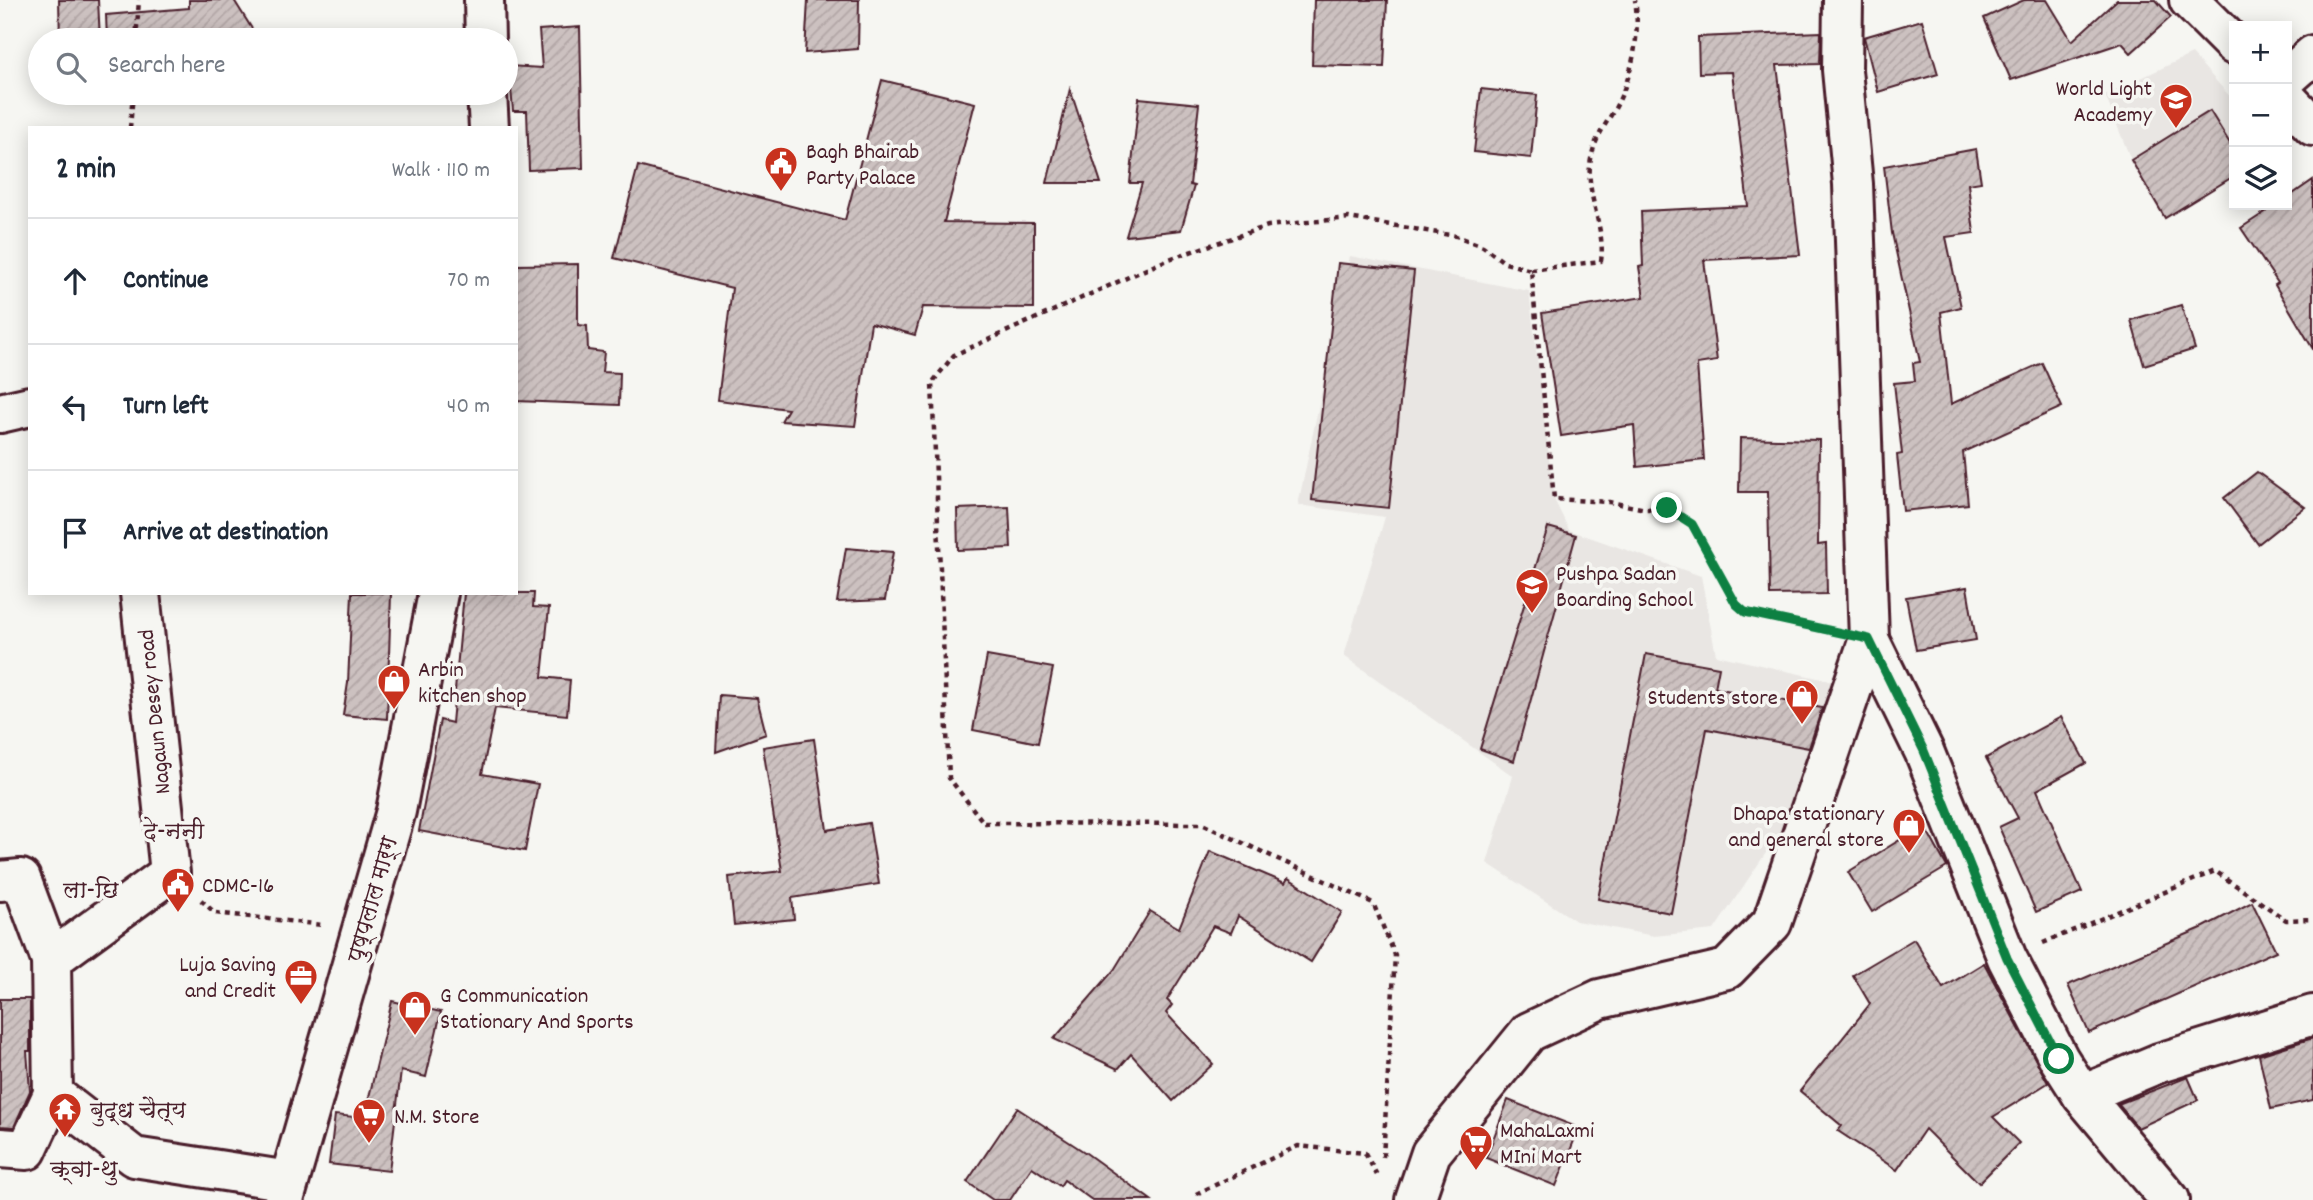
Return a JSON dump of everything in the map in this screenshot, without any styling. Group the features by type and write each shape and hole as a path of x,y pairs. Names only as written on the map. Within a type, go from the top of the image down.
{"street":[{"path":"484,0 485,28"},
{"path":"1398,1192 1529,1032 1600,999 1727,969 1772,923 1869,639 1853,184 1842,70 1843,0"},
{"path":"2189,0 2229,40"},
{"path":"2292,74 2313,55"},
{"path":"2292,104 2313,126"},
{"path":"488,105 489,126"},
{"path":"0,413 28,406"},
{"name":"Nagaun Desey road","path":"141,595 170,873"},
{"name":"पुष्पलाल मार्ग","path":"286,1191 396,811 438,595"},
{"path":"1869,639 1924,751 2007,958 2059,1059 2082,1096 2170,1200"},
{"path":"51,960 170,873"},
{"path":"0,881 21,879 51,960 53,1094 27,1150 0,1149"},
{"path":"2082,1096 2159,1063 2313,1015"},
{"path":"53,1094 134,1157 286,1191"}],"path":[{"path":"137,28 139,0"},
{"path":"1398,1192 1395,955 1373,903 1202,824 984,823 949,778 932,383 954,355 1169,259 1268,226 1349,218 1456,236 1482,246 1505,263 1531,270 1601,261 1604,242 1589,172 1598,132 1621,97 1630,68 1638,22 1636,0"},
{"path":"130,126 132,105"},
{"path":"1531,270 1554,499 1609,502 1646,509 1667,508 1692,524 1736,604 1745,612 1869,639"},
{"path":"2007,958 2215,871 2286,920 2313,919"},
{"path":"170,873 215,913 362,930"},
{"path":"1196,1194 1298,1146 1365,1153 1398,1192"}],"shaded area":[{"name":"World Light Academy","path":"2192,54 2229,95 2229,179 2165,218 2131,160 2105,95"},
{"name":"Pushpa Sadan Boarding School","path":"1350,256 1529,291 1554,499 1569,530 1701,576 1716,655 1835,682 1817,777 1714,930 1654,936 1576,921 1487,863 1513,776 1344,656 1385,517 1298,505"}],"building":[{"path":"59,0 98,0 99,28 60,28"},
{"path":"189,0 234,0 252,28 107,28 106,15 189,8"},
{"path":"808,0 859,0 858,49 805,53"},
{"path":"1314,0 1387,0 1384,67 1312,65"},
{"path":"2024,0 2047,0 2072,41 2117,0 2156,0 2171,17 2131,53 2122,43 2011,80 1984,18"},
{"path":"1922,20 1938,74 1878,92 1864,37"},
{"path":"580,27 583,168 529,170 527,111 513,111 512,105 518,105 518,67 542,68 539,30"},
{"path":"1821,32 1820,64 1777,65 1800,255 1704,260 1717,361 1697,364 1704,460 1637,467 1634,425 1561,436 1542,313 1644,297 1639,267 1643,266 1641,211 1748,206 1732,72 1699,73 1698,37"},
{"path":"882,80 975,103 944,222 1034,223 1034,308 923,307 915,335 871,323 855,426 781,421 788,409 718,400 732,288 614,258 638,166 845,220"},
{"path":"1070,89 1101,183 1047,183"},
{"path":"1481,89 1537,95 1531,158 1474,152"},
{"path":"1139,98 1199,104 1190,185 1194,186 1181,230 1126,236 1142,183 1130,183"},
{"path":"2210,111 2229,142 2229,179 2165,218 2131,160"},
{"path":"1976,149 1981,182 1968,184 1974,233 1946,237 1961,307 1941,312 1951,404 2042,363 2062,407 1963,452 1968,504 1903,511 1897,455 1902,454 1894,383 1915,381 1913,363 1920,362 1892,233 1884,166"},
{"path":"2313,180 2313,349 2275,285 2278,283 2241,228 2268,210 2292,210 2292,195"},
{"path":"1338,263 1414,271 1389,508 1312,500"},
{"path":"578,264 578,325 587,326 588,350 604,352 602,372 620,373 619,405 518,401 518,265"},
{"path":"2181,305 2195,349 2144,365 2131,320"},
{"path":"1740,438 1819,440 1818,545 1826,544 1827,594 1770,595 1768,492 1739,492"},
{"path":"2257,472 2305,507 2258,544 2224,498"},
{"path":"1009,507 1011,548 958,550 957,509"},
{"path":"1548,527 1576,535 1514,761 1480,749"},
{"path":"846,548 893,552 885,600 837,602"},
{"path":"1967,587 1976,640 1916,650 1906,597"},
{"path":"534,593 533,607 549,608 542,677 570,680 567,715 495,708 482,774 538,784 525,851 419,831 440,720 452,723 464,595"},
{"path":"352,595 391,595 387,719 343,715 348,683"},
{"path":"1646,654 1719,667 1715,688 1822,708 1809,748 1707,729 1671,913 1598,899"},
{"path":"987,656 1053,668 1038,743 973,730"},
{"path":"719,695 757,698 766,734 716,752"},
{"path":"2061,717 2086,763 2037,790 2082,892 2036,912 1999,827 2018,818 1986,758"},
{"path":"814,739 827,830 869,823 879,884 792,898 794,919 734,925 729,877 782,871 763,747"},
{"path":"1924,825 1947,867 1872,912 1848,872"},
{"path":"1210,851 1285,883 1288,878 1342,912 1311,962 1238,916 1231,933 1213,926 1167,1000 1172,1005 1166,1013 1213,1064 1173,1101 1131,1054 1118,1069 1054,1039 1114,970 1150,911 1179,928"},
{"path":"2252,902 2276,951 2089,1033 2068,985 2204,927"},
{"path":"1914,939 1943,988 1984,963 2048,1083 1993,1117 2019,1143 1979,1183 1925,1129 1897,1170 1838,1131 1842,1126 1800,1091 1870,1004 1853,975"},
{"path":"0,999 30,999 30,1051 27,1051 30,1091 14,1127 0,1126"},
{"path":"392,1001 441,1012 426,1077 401,1071 389,1171 329,1164 335,1115 364,1118"},
{"path":"2313,1038 2313,1100 2271,1109 2259,1055"},
{"path":"2188,1077 2198,1100 2138,1128 2118,1104"},
{"path":"1508,1100 1579,1128 1556,1186 1486,1158"},
{"path":"1017,1108 1151,1200 1092,1200 1064,1180 1060,1186 1032,1167 1010,1200 993,1200 967,1182"}],"place":[{"name":"World Light Academy","path":"2176,130"},
{"name":"Bagh Bhairab Party Palace","path":"781,193"},
{"name":"Pushpa Sadan Boarding School","path":"1532,615"},
{"name":"Arbin kitchen shop","path":"394,711"},
{"name":"Students store","path":"1802,726"},
{"name":"Dhapa stationary and general store","path":"1909,855"},
{"name":"CDMC-16","path":"178,914"},
{"name":"Luja Saving and Credit","path":"301,1006"},
{"name":"G Communication Stationary And Sports","path":"415,1037"},
{"name":"बुद्ध चैत्य","path":"65,1139"},
{"name":"N.M. Store","path":"369,1145"},
{"name":"MahaLaxmi MIni Mart","path":"1476,1172"}],"district":[{"name":"दे-ननी","path":"174,830"},
{"name":"ला-छि","path":"91,889"},
{"name":"क्वा-थु","path":"84,1168"}],"route":[{"path":"1667,508 1692,524 1736,604 1745,612 1869,639 1924,751 2007,958 2059,1059"}]}
